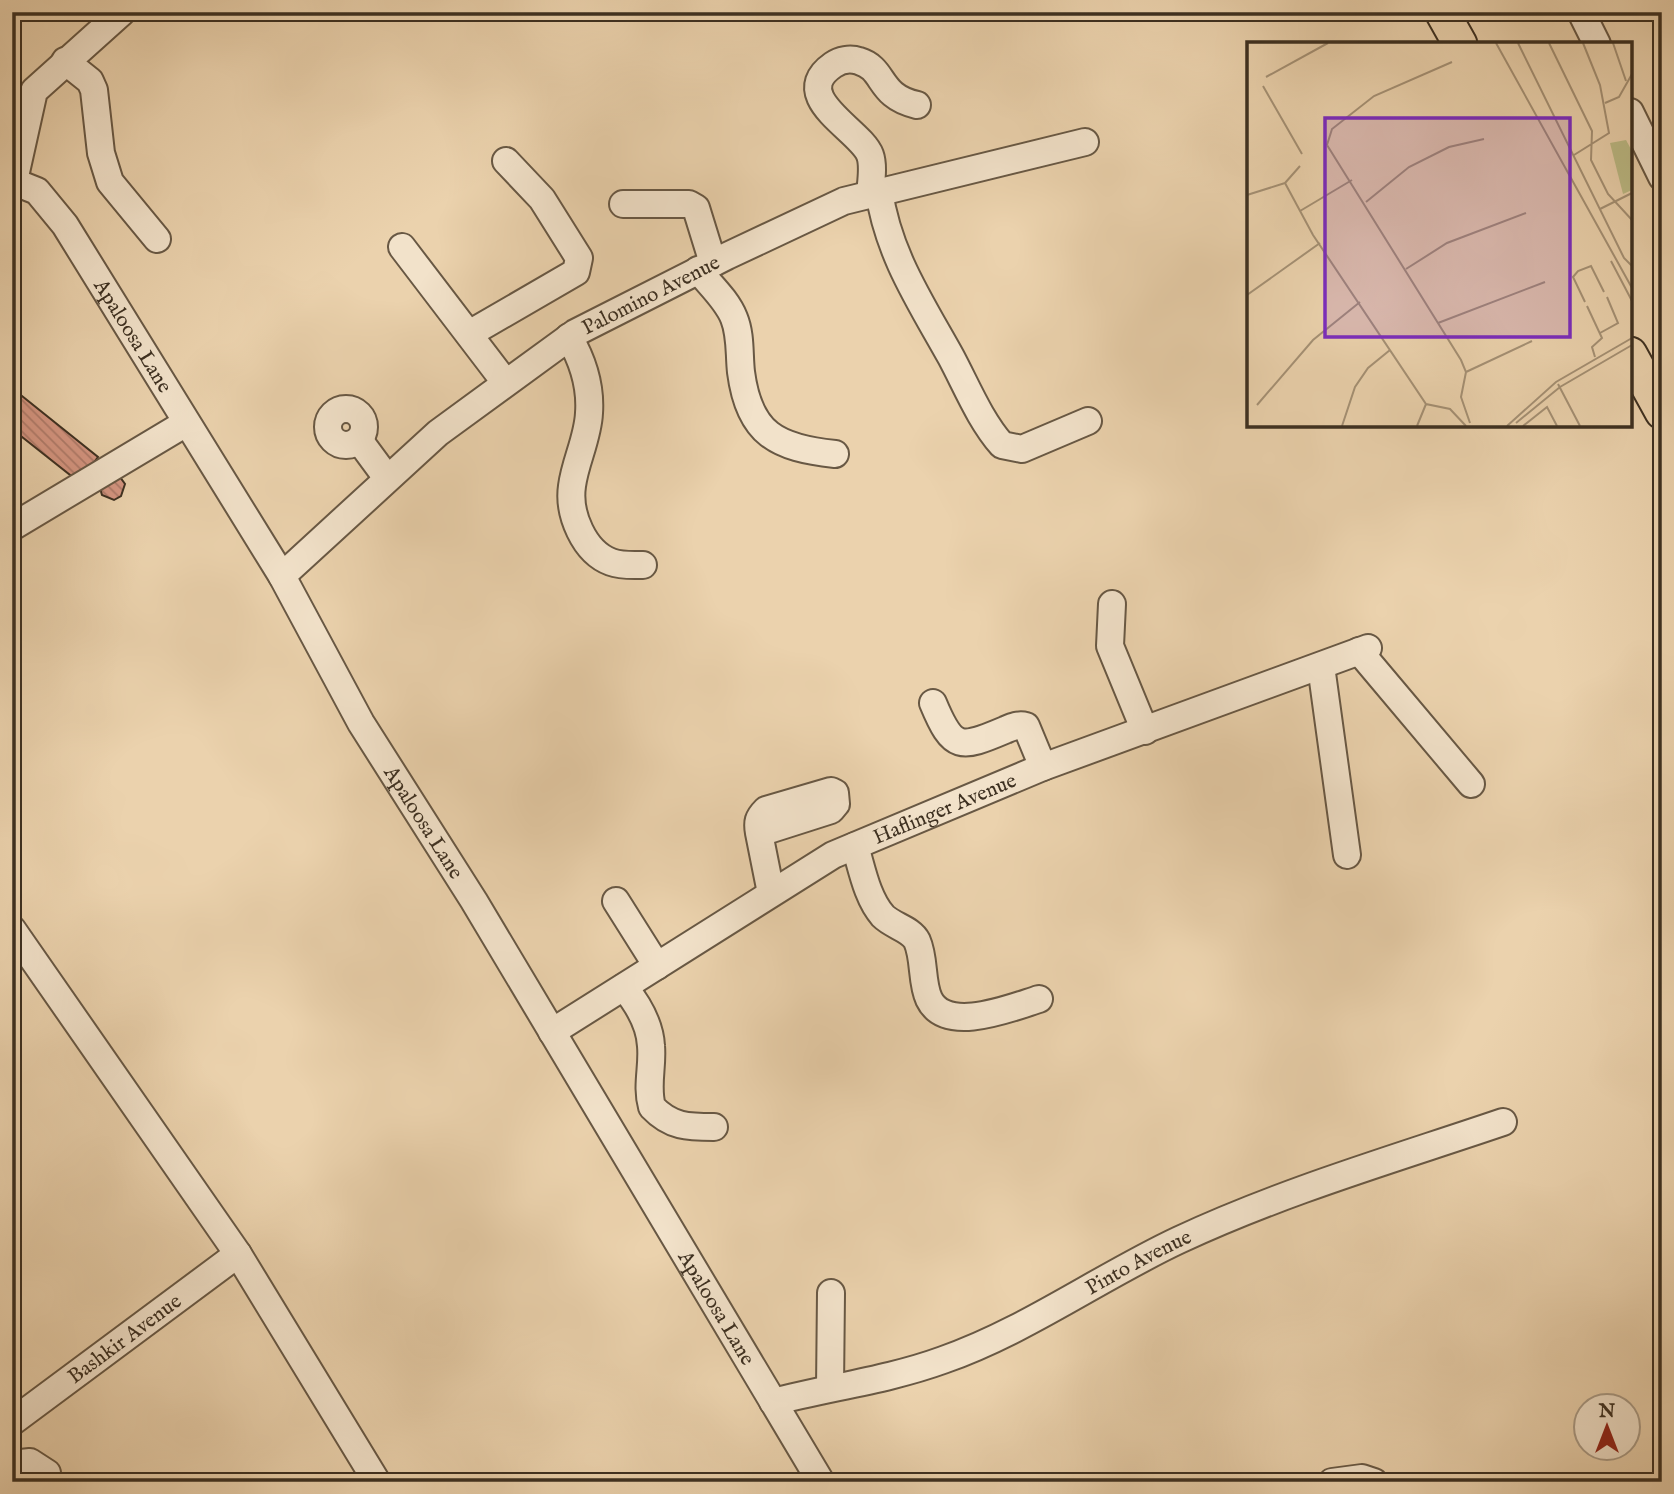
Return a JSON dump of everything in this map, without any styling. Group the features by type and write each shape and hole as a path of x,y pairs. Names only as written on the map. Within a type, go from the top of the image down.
{"main road":[{"path":"1442,12 1459,42"},
{"path":"1632,358 1662,412"}],"street":[{"path":"1581,12 1596,42"},
{"path":"13,181 32,94 116,14"},
{"path":"65,61 90,81 94,90 101,153 110,182 157,239"},
{"path":"917,105 893,97 870,66 859,61 839,62 824,74 820,86 825,110 858,137 871,156 875,192 884,225 907,281 995,437 1002,445 1022,449 1088,421"},
{"path":"1632,116 1662,177"},
{"name":"Palomino Avenue","path":"282,576 438,433 569,337 705,267 844,201 875,192 941,180 1086,142"},
{"path":"469,334 576,272 580,265 579,258 542,199 506,161"},
{"name":"Apaloosa Lane","path":"13,181 27,185 48,200 282,576 360,723 552,1032 821,1482"},
{"path":"623,204 690,204 696,208 705,267 733,316 742,375 754,417 762,429 783,445 835,454"},
{"path":"402,247 505,382"},
{"path":"569,337 586,373 589,414 572,488 574,514 586,541 597,555 623,565 643,565"},
{"path":"12,527 186,423"},
{"path":"359,440 387,478"},
{"path":"1112,604 1111,646 1145,730"},
{"name":"Haflinger Avenue","path":"552,1032 833,855 1043,767 1363,649 1471,784"},
{"path":"1321,666 1346,855"},
{"path":"933,703 950,736 961,743 970,744 1014,726 1026,726 1043,767"},
{"path":"759,833 771,893"},
{"path":"855,846 871,896 881,914 892,925 912,934 917,943 929,999 936,1008 960,1017 978,1017 1039,999"},
{"path":"616,901 657,965"},
{"path":"12,929 238,1254 377,1482"},
{"path":"624,986 637,1003 650,1038 648,1084 652,1107 671,1123 683,1127 714,1127"},
{"name":"Pinto Avenue","path":"773,1402 883,1378 947,1359 1212,1225 1316,1183 1503,1122"},
{"name":"Bashkir Avenue","path":"12,1422 238,1254"},
{"path":"830,1388 831,1293"},
{"path":"12,1469 30,1462 47,1473"},
{"path":"1332,1482 1362,1478 1374,1482"}],"building":[{"path":"12,388 98,457 79,482 12,429"},
{"path":"120,477 125,484 121,496 114,500 102,495 100,488"}]}
